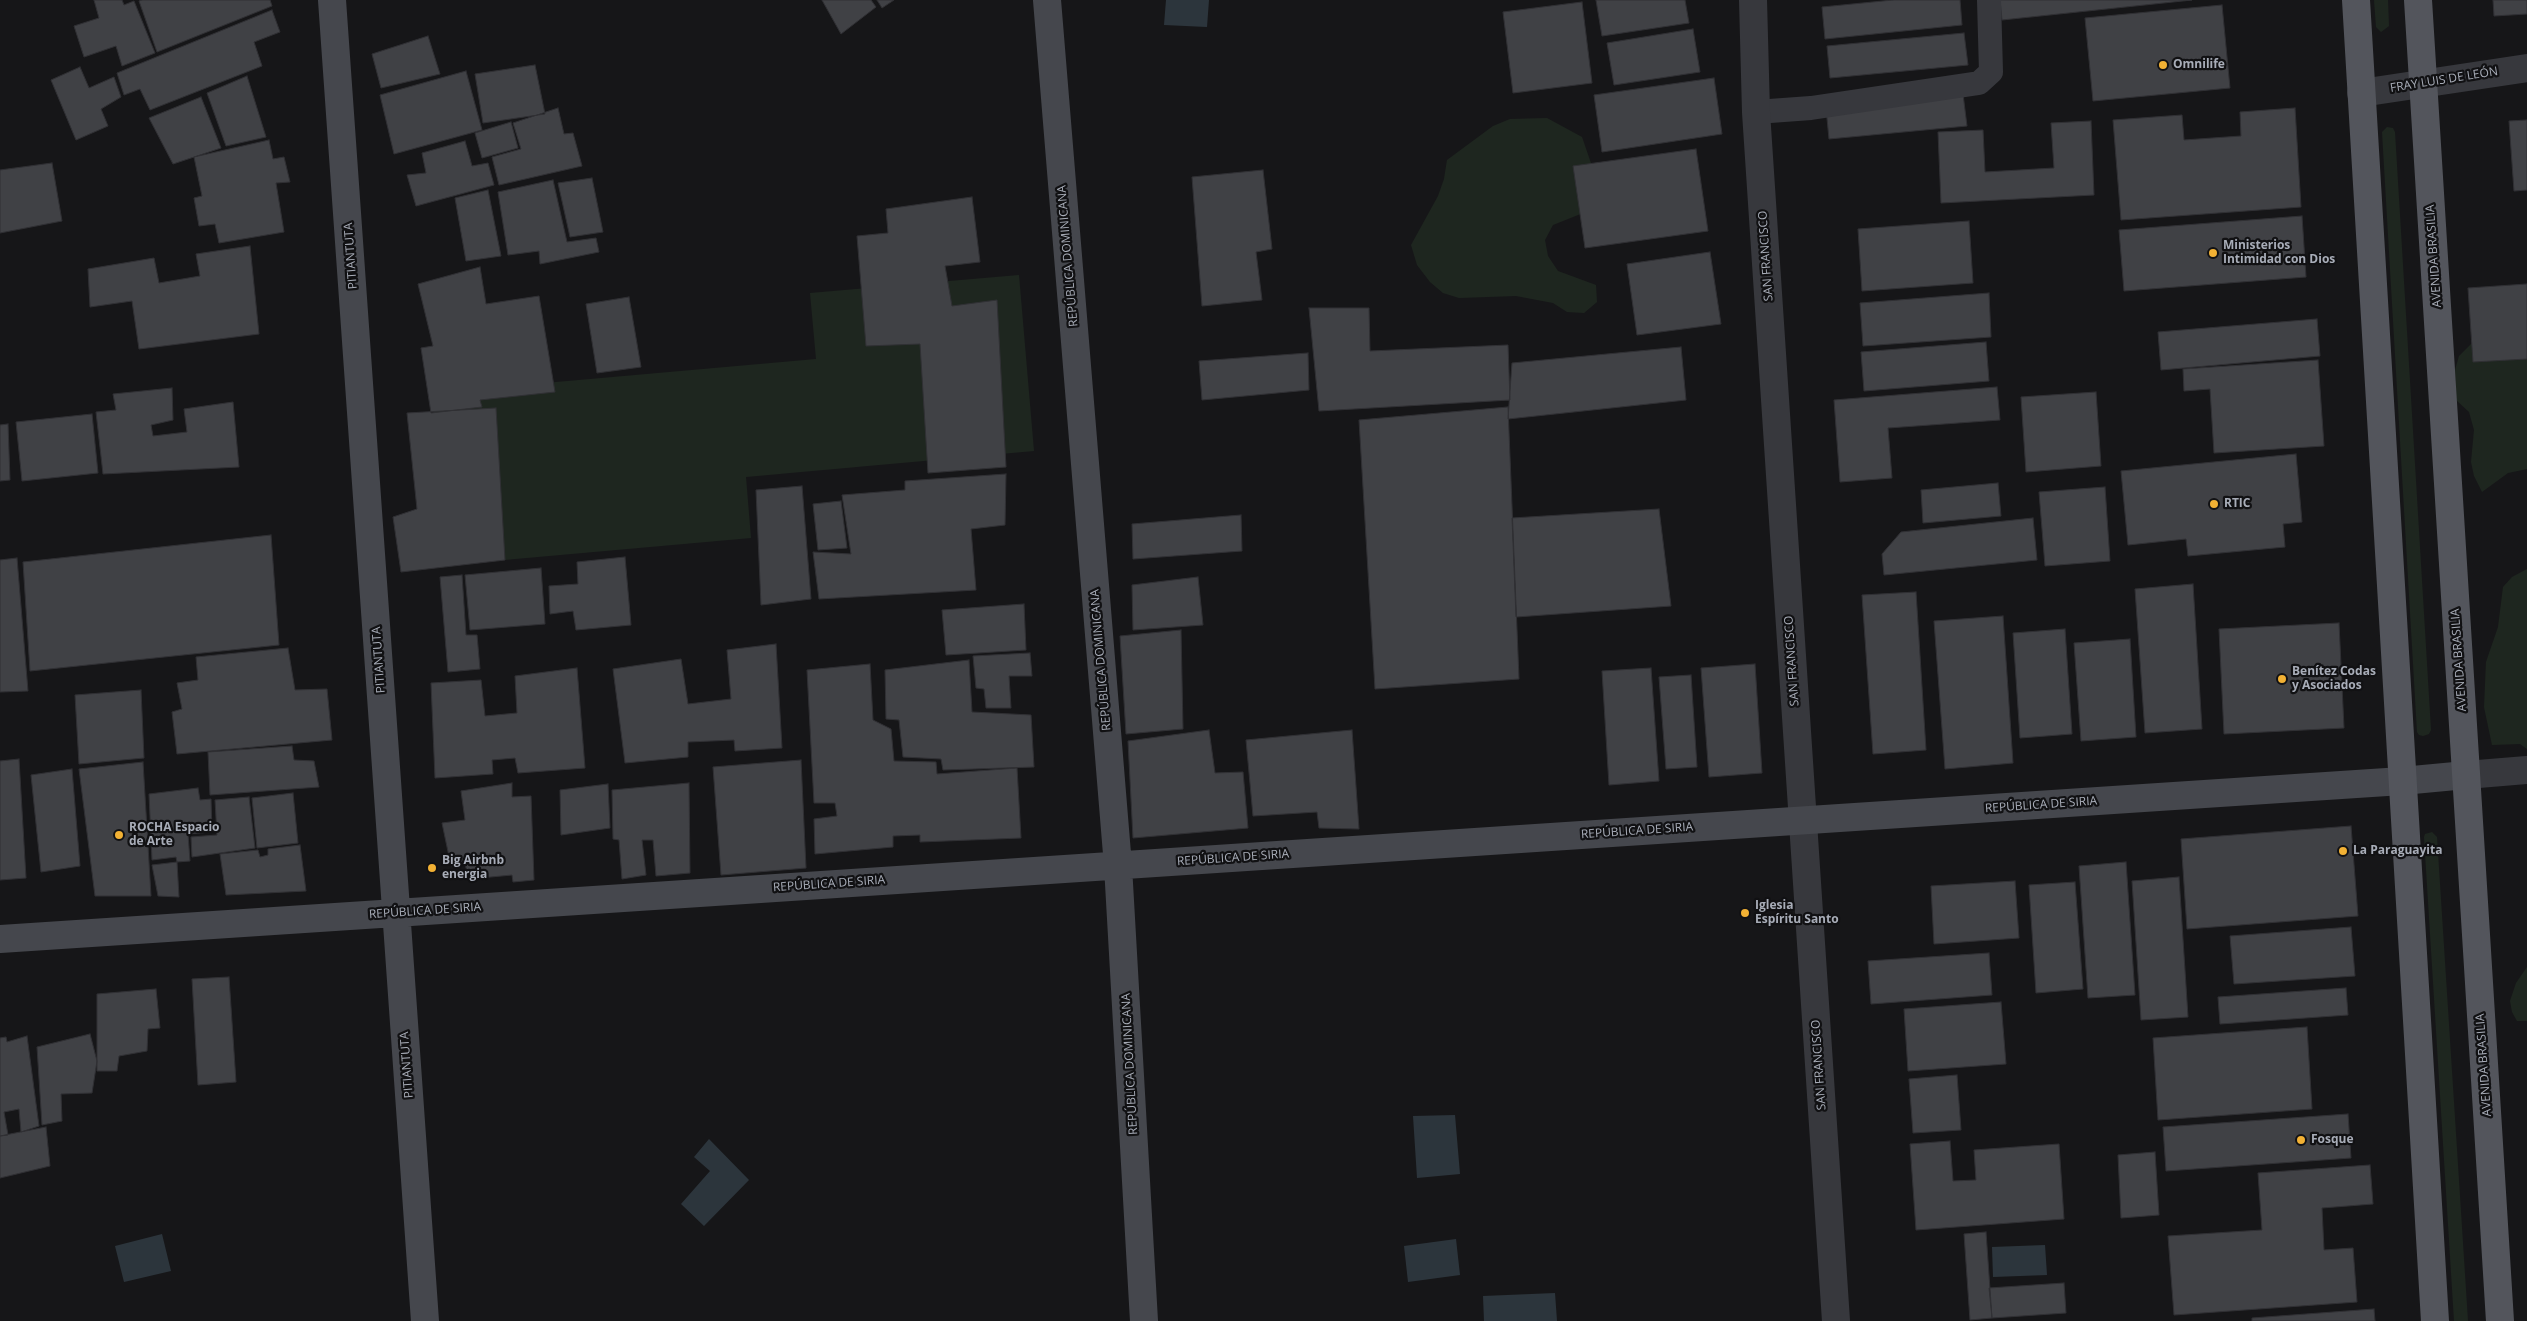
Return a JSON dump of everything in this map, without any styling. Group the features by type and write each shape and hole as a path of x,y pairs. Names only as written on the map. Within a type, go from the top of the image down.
{"main road":[{"path":"2356,0 2435,1321"},
{"name":"AVENIDA BRASILIA","path":"2418,0 2500,1321"}],"street":[{"name":"PITIANTUTA","path":"332,0 425,1321"},
{"name":"REPÚBLICA DOMINICANA","path":"1047,0 1118,866 1144,1321"},
{"name":"SAN FRANCISCO","path":"1753,0 1756,112 1836,1321"},
{"name":"FRAY LUIS DE LEÓN","path":"2361,93 2527,68"},
{"path":"2466,775 2527,770"},
{"name":"REPÚBLICA DE SIRIA","path":"0,939 2402,781 2466,775"}],"lane":[{"path":"1756,112 1811,108 1979,83 1991,72 1989,0"}],"shaded area":[{"path":"1166,0 1209,0 1207,27 1164,25"},
{"path":"2374,0 2388,0 2389,26 2381,32 2376,27"},
{"path":"1547,118 1582,137 1592,166 1583,213 1553,225 1545,240 1548,256 1558,271 1596,285 1597,302 1584,313 1567,312 1553,303 1516,296 1459,298 1443,293 1430,282 1417,265 1411,245 1438,196 1444,179 1447,160 1493,126 1510,119"},
{"path":"2387,127 2393,128 2395,132 2431,730 2429,734 2423,736 2417,732 2382,132"},
{"path":"1019,275 1034,451 746,477 751,538 448,565 432,393 816,359 810,293"},
{"path":"2487,339 2527,346 2527,469 2508,473 2482,492 2474,476 2471,462 2474,430 2469,412 2456,400 2455,370 2459,356 2471,344"},
{"path":"2527,569 2527,749 2520,744 2492,745 2484,707 2486,662 2498,627 2503,587 2512,577"},
{"path":"2432,832 2437,837 2468,1321 2454,1321 2424,837 2425,834"},
{"path":"2527,967 2527,1021 2517,1021 2512,1012 2510,1001 2516,983"},
{"path":"1455,1115 1460,1174 1417,1178 1413,1116"},
{"path":"709,1139 749,1180 704,1226 681,1204 710,1171 694,1157"},
{"path":"162,1234 171,1271 124,1282 115,1246"},
{"path":"1456,1239 1460,1275 1408,1282 1404,1246"},
{"path":"2045,1245 2047,1275 1993,1277 1992,1247"},
{"path":"1555,1293 1557,1321 1484,1321 1483,1296"}],"building":[{"path":"94,0 122,0 124,5 134,1 155,53 122,66 116,46 84,57 74,26 99,18"},
{"path":"270,0 272,6 157,52 139,1"},
{"path":"822,0 871,0 876,7 841,34"},
{"path":"877,0 894,0 882,8"},
{"path":"1596,0 1685,0 1689,23 1602,36"},
{"path":"1893,0 1960,0 1962,25 1825,39 1822,7"},
{"path":"2000,0 2192,0 2002,20"},
{"path":"2493,0 2527,0 2527,14 2494,16"},
{"path":"1582,2 1592,83 1513,93 1503,12"},
{"path":"2222,5 2230,88 2093,101 2085,18"},
{"path":"272,10 280,32 254,42 262,66 150,110 140,89 124,95 117,73"},
{"path":"1693,29 1700,72 1614,85 1607,43"},
{"path":"1964,33 1968,65 1830,78 1827,46"},
{"path":"428,36 440,74 381,88 372,54"},
{"path":"535,65 545,114 483,123 475,74"},
{"path":"80,67 89,88 114,77 121,97 101,109 108,126 76,140 51,80"},
{"path":"466,71 482,130 394,154 380,95"},
{"path":"247,76 266,137 226,146 207,93"},
{"path":"1714,78 1722,134 1602,152 1594,95"},
{"path":"1963,94 1967,126 1829,139 1826,108"},
{"path":"201,97 221,148 173,164 149,118"},
{"path":"558,108 564,134 573,133 582,166 499,185 492,157 521,149 513,123"},
{"path":"2295,108 2301,207 2121,220 2113,120 2182,115 2184,140 2241,136 2240,112"},
{"path":"2527,120 2527,190 2514,191 2509,121"},
{"path":"2091,121 2094,195 1941,203 1938,132 1983,130 1985,172 2054,168 2051,123"},
{"path":"511,122 518,148 482,158 475,133"},
{"path":"269,140 273,159 284,157 290,182 276,183 284,232 219,243 215,224 199,226 194,198 202,196 194,157"},
{"path":"465,141 472,166 488,163 494,185 416,206 407,175 426,173 422,153"},
{"path":"1696,149 1708,231 1585,248 1573,166"},
{"path":"52,163 62,221 0,233 0,170"},
{"path":"1263,170 1272,249 1256,252 1262,300 1202,306 1192,177"},
{"path":"592,178 603,232 570,237 558,183"},
{"path":"553,180 567,242 596,238 599,252 540,264 539,251 508,255 498,192"},
{"path":"488,190 501,256 466,261 455,198"},
{"path":"972,197 980,262 945,266 952,306 997,300 1006,467 928,473 920,344 866,346 857,236 888,233 886,209"},
{"name":"Ministerios Intimidad con Dios","path":"2302,216 2306,277 2124,291 2119,230"},
{"path":"1969,221 1973,283 1862,291 1858,229"},
{"path":"250,246 259,334 139,349 132,301 90,307 88,269 154,258 159,283 200,276 196,254"},
{"path":"1710,252 1721,324 1637,335 1627,264"},
{"path":"480,267 486,304 539,296 555,392 480,400 482,407 431,413 421,348 433,346 418,284"},
{"path":"2527,284 2527,359 2473,362 2468,288"},
{"path":"1989,293 1991,337 1863,346 1860,303"},
{"path":"629,297 641,367 597,373 586,304"},
{"path":"1309,308 1369,308 1370,351 1508,345 1510,400 1319,411"},
{"path":"2317,319 2320,356 2161,370 2158,332"},
{"path":"1986,342 1989,381 1864,391 1861,352"},
{"path":"1681,347 1686,400 1508,419 1512,363"},
{"path":"1308,353 1309,390 1202,400 1199,361"},
{"path":"2318,360 2324,446 2214,453 2210,389 2184,391 2183,369"},
{"path":"1997,387 2000,420 1888,428 1892,478 1840,482 1834,400"},
{"path":"172,388 173,420 151,425 153,436 187,432 184,409 233,402 239,467 103,474 96,412 116,410 113,394"},
{"path":"2096,392 2101,466 2026,472 2021,397"},
{"path":"1508,407 1519,679 1375,689 1359,420"},
{"path":"496,408 505,560 401,572 393,517 417,509 407,413"},
{"path":"92,414 98,473 22,481 16,422"},
{"path":"8,424 10,480 0,481 0,425"},
{"path":"2296,454 2302,522 2283,524 2285,547 2188,556 2186,539 2128,545 2121,471"},
{"path":"1006,474 1005,525 971,529 976,590 819,599 813,552 851,554 842,495 905,490 905,481"},
{"path":"1998,483 2001,516 1923,523 1921,490"},
{"path":"802,486 811,599 761,605 756,490"},
{"path":"2105,487 2110,561 2045,566 2039,492"},
{"path":"841,501 847,548 818,550 813,504"},
{"path":"1659,509 1671,606 1516,617 1512,518"},
{"path":"1241,515 1242,551 1133,559 1132,524"},
{"path":"2033,518 2037,560 1884,575 1882,554 1901,532"},
{"path":"271,535 279,645 30,671 23,562"},
{"path":"625,557 631,625 576,630 573,611 550,614 549,586 578,584 577,562"},
{"path":"17,558 28,691 0,692 0,560"},
{"path":"541,568 545,624 470,630 465,575"},
{"path":"462,575 466,635 477,635 480,669 448,672 440,577"},
{"path":"1198,577 1203,625 1133,630 1132,585"},
{"path":"2193,584 2202,729 2145,733 2135,589"},
{"path":"1916,592 1926,750 1873,754 1862,595"},
{"path":"1024,604 1026,650 946,655 942,610"},
{"path":"2003,616 2013,763 1945,769 1934,621"},
{"path":"2339,623 2344,728 2224,734 2219,629"},
{"path":"2065,629 2072,734 2020,738 2013,633"},
{"path":"1181,630 1183,729 1126,734 1120,636"},
{"path":"2130,639 2136,737 2081,741 2074,643"},
{"path":"776,644 782,748 735,751 734,740 688,742 688,757 625,763 613,669 681,659 688,704 731,699 727,650"},
{"path":"288,648 295,690 327,689 332,740 177,754 172,712 182,709 177,683 198,680 196,657"},
{"path":"1030,653 1032,676 1009,676 1011,708 986,708 984,689 976,688 973,656"},
{"path":"969,660 972,712 1031,715 1034,767 943,770 941,759 903,757 899,720 886,719 885,670"},
{"path":"870,664 873,720 891,729 894,761 936,762 937,774 1017,768 1021,838 920,842 920,835 893,836 893,847 815,854 814,819 837,816 835,803 814,803 807,670"},
{"path":"1755,664 1762,773 1709,777 1701,668"},
{"path":"577,668 585,768 518,773 515,758 492,760 493,774 435,778 431,683 481,680 485,716 517,713 515,676"},
{"path":"1651,668 1659,781 1609,785 1602,671"},
{"path":"1691,675 1697,767 1666,769 1659,677"},
{"path":"141,690 144,758 79,764 75,695"},
{"path":"1209,730 1215,773 1243,772 1248,828 1133,838 1128,741"},
{"path":"1352,730 1359,829 1319,828 1317,812 1253,816 1246,740"},
{"path":"292,746 294,760 314,761 319,787 210,795 208,752"},
{"path":"19,759 26,878 0,880 0,761"},
{"path":"801,760 806,868 721,875 713,767"},
{"path":"143,762 151,896 95,896 79,769"},
{"path":"72,769 80,866 41,872 31,775"},
{"path":"512,783 512,797 531,796 534,880 513,882 512,875 469,879 465,864 451,866 442,823 465,820 461,791"},
{"path":"689,783 690,873 656,876 653,840 642,840 646,875 622,879 619,840 613,839 612,790"},
{"path":"608,784 610,828 561,835 560,790"},
{"path":"198,788 200,800 211,799 212,832 188,834 190,861 177,862 176,857 152,860 149,794"},
{"path":"293,793 298,843 257,848 252,798"},
{"path":"249,797 255,848 192,857 191,837 217,835 215,800"},
{"path":"2351,826 2358,916 2187,929 2181,839"},
{"path":"300,845 306,891 226,895 220,854 258,850 260,857 268,855 268,849"},
{"path":"177,862 179,897 158,896 152,865"},
{"path":"2126,862 2135,995 2088,998 2079,866"},
{"path":"2179,877 2188,1017 2141,1020 2132,881"},
{"path":"2015,881 2019,938 1934,944 1931,886"},
{"path":"2075,882 2083,989 2036,993 2029,885"},
{"path":"2351,927 2355,976 2234,984 2230,936"},
{"path":"1989,953 1992,995 1871,1004 1868,961"},
{"path":"229,977 236,1082 198,1085 192,979"},
{"path":"2346,988 2348,1015 2220,1024 2218,997"},
{"path":"156,989 160,1028 148,1029 147,1051 119,1056 117,1071 97,1071 97,994"},
{"path":"2001,1002 2006,1064 1908,1071 1904,1009"},
{"path":"2307,1027 2312,1109 2158,1120 2153,1038"},
{"path":"90,1034 97,1061 92,1093 61,1094 62,1121 42,1125 37,1047"},
{"path":"27,1036 39,1126 21,1132 19,1109 4,1112 8,1135 0,1136 0,1038 6,1037 7,1042"},
{"path":"1957,1075 1961,1130 1913,1133 1909,1079"},
{"path":"2348,1114 2351,1158 2166,1171 2163,1127"},
{"path":"46,1127 50,1166 0,1178 0,1136"},
{"path":"1950,1141 1953,1181 1976,1180 1974,1150 2059,1144 2064,1219 1916,1230 1910,1144"},
{"path":"2155,1152 2159,1215 2121,1218 2118,1155"},
{"path":"2370,1165 2373,1204 2322,1208 2324,1250 2353,1248 2357,1302 2174,1315 2168,1236 2262,1230 2258,1173"},
{"path":"1986,1232 1992,1318 1970,1320 1964,1234"},
{"path":"2064,1283 2066,1313 1992,1318 1989,1288"},
{"path":"2374,1309 2375,1321 2252,1321 2252,1318"}],"place":[{"name":"Omnilife","path":"2163,65"},
{"name":"Ministerios Intimidad con Dios","path":"2213,253"},
{"name":"RTIC","path":"2214,504"},
{"name":"Benítez Codas y Asociados","path":"2282,679"},
{"name":"ROCHA Espacio de Arte","path":"119,835"},
{"name":"La Paraguayita","path":"2343,851"},
{"name":"Big Airbnb energia","path":"432,868"},
{"name":"Iglesia Espíritu Santo","path":"1745,913"},
{"name":"Fosque","path":"2301,1140"}]}
